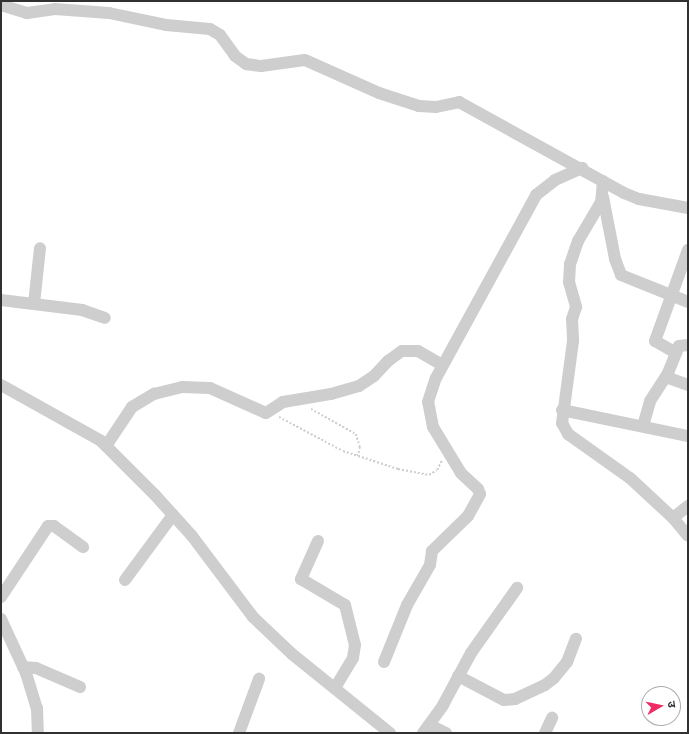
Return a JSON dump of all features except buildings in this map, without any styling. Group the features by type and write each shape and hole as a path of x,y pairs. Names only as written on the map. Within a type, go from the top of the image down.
{"street":[{"path":"1,5 27,12 55,9 109,13 166,25 210,29 220,35 235,56 246,64 261,66 305,60 379,93 419,106 436,107 459,102 582,168 603,181 639,199 688,208"},
{"path":"384,662 407,606 430,565 432,551 468,516 480,494 478,489 461,473 446,451 433,427 428,410 430,394 442,365 462,335 495,268 536,195 555,180 582,168"},
{"path":"603,181 603,197 615,259 621,274 688,302"},
{"path":"603,197 578,241 570,264 569,282 576,307 572,319 573,341 562,410 562,423 568,434 630,478 673,518 688,536"},
{"path":"34,304 40,248"},
{"path":"676,353 655,341 688,250"},
{"path":"1,300 82,310 105,318"},
{"path":"644,426 650,401 666,377 676,353 682,344 688,344"},
{"path":"106,446 132,407 154,394 182,387 210,388 263,413 270,412 283,402 331,394 359,386 374,376 388,360 402,351 418,351 442,365"},
{"path":"666,377 688,385"},
{"path":"1,385 106,446 173,515 253,617 390,733"},
{"path":"562,410 688,436"},
{"path":"673,518 688,506"},
{"path":"125,580 173,515"},
{"path":"1,597 48,526 54,526 83,547"},
{"path":"318,541 301,578 345,605 354,645 353,658 335,688"},
{"path":"446,733 427,729 458,676 516,588"},
{"path":"1,619 23,667 37,708 38,733"},
{"path":"458,676 504,700 515,699 545,685 554,678 567,662 576,639"},
{"path":"23,667 36,668 80,687"},
{"path":"239,733 259,679"},
{"path":"545,733 552,718"}],"path":[{"path":"309,407 356,434 360,447 358,457"},
{"path":"270,412 329,445 358,457 430,475 437,470 446,451"}]}
